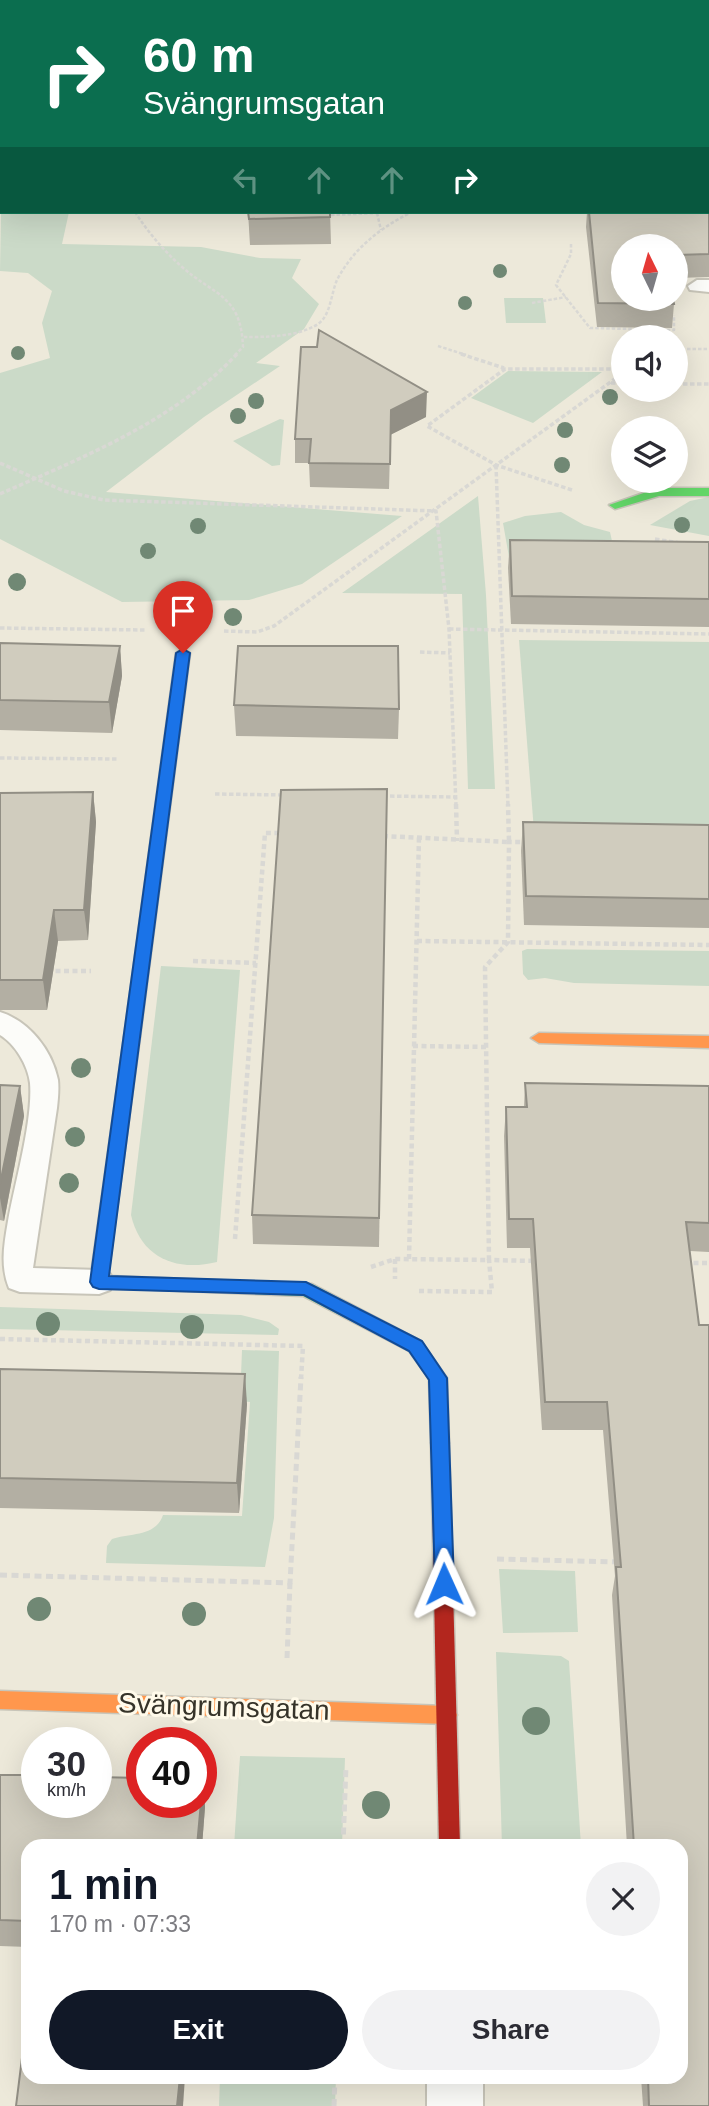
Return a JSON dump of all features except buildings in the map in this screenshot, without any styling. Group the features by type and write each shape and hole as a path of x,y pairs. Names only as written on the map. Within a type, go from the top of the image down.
{"street":[{"path":"615,505 658,492 709,492"},
{"path":"183,653 99,1282 230,1284 306,1289 415,1346 438,1378 450,1839"},
{"path":"539,1038 709,1042"},
{"name":"Svängrumsgatan","path":"0,1700 447,1714"},
{"path":"455,2084 455,2106"}],"lane":[{"path":"0,1022 19,1033 36,1058 44,1081 43,1108 18,1252 20,1280 99,1282"}],"path":[{"path":"0,494 121,436 214,379 243,347 242,322 220,294 182,267 148,232 136,214"},
{"path":"331,215 346,214"},
{"path":"377,214 381,230"},
{"path":"244,338 286,334 317,324 328,313 332,291 343,270 364,244 381,230 409,214"},
{"path":"571,244 571,254 556,285 590,328 674,330 674,312"},
{"path":"532,303 565,297"},
{"path":"438,346 505,369 611,371"},
{"path":"688,349 709,349"},
{"path":"496,465 427,426 505,369"},
{"path":"223,631 257,632 274,626 610,383"},
{"path":"688,384 709,384"},
{"path":"0,463 64,491 104,500 214,501 436,511"},
{"path":"492,1292 489,1260 489,1047 485,967 508,942 509,842 496,465"},
{"path":"436,511 449,629 457,841"},
{"path":"0,628 145,630"},
{"path":"449,629 709,634"},
{"path":"420,652 450,653"},
{"path":"0,758 169,760"},
{"path":"164,793 289,795"},
{"path":"372,796 456,797"},
{"path":"230,1284 265,833 291,834"},
{"path":"380,836 535,842"},
{"path":"409,1259 419,837"},
{"path":"417,941 709,946"},
{"path":"38,972 142,964 256,963"},
{"path":"413,1046 489,1047"},
{"path":"395,1259 395,1290"},
{"path":"362,1270 395,1259 544,1261"},
{"path":"681,1263 709,1263"},
{"path":"0,1339 303,1346 290,1583 0,1575"},
{"path":"444,1558 625,1562"},
{"path":"334,2106 335,2084"}],"green space":[{"path":"1,214 69,214 62,244 201,247 260,258 301,259 292,278 319,304 304,329 256,363 280,366 204,417 106,492 402,516 302,584 249,600 122,602 0,539 0,373 50,358 42,323 52,291 28,273 0,271"},
{"path":"504,298 543,298 546,323 506,323"},
{"path":"508,371 602,372 533,423 471,398"},
{"path":"280,419 284,420 280,465 272,466 233,441"},
{"path":"478,496 486,595 495,789 468,789 462,594 342,593"},
{"path":"709,497 709,536 650,525 690,501"},
{"path":"561,512 584,525 610,532 614,550 509,557 503,523 525,516"},
{"path":"519,640 709,642 709,832 534,831"},
{"path":"522,951 709,951 709,986 574,983 545,978 528,980 523,974"},
{"path":"161,966 240,970 217,1262 202,1265 174,1263 152,1251 136,1230 131,1215"},
{"path":"0,1307 241,1315 269,1322 279,1329 278,1335 0,1329"},
{"path":"242,1350 279,1351 274,1518 265,1567 106,1563 107,1546 112,1539 148,1531 163,1515 242,1516 250,1402 240,1401"},
{"path":"499,1569 575,1571 578,1632 503,1633"},
{"path":"496,1652 561,1656 569,1661 581,1839 502,1839"},
{"path":"240,1756 345,1758 342,1839 234,1839"},
{"path":"220,2084 336,2084 335,2106 219,2106"}],"traffic: fast":[{"path":"615,505 658,492 709,492"},
{"path":"132,1037 99,1282 306,1289 415,1346 438,1378 440,1443"}],"traffic: slow":[{"path":"132,1037 183,653"},
{"path":"539,1038 709,1042"},
{"path":"0,1700 447,1715"}],"traffic: jam":[{"path":"440,1443 450,1839"}],"route":[{"path":"183,653 99,1282 230,1284 306,1289 415,1346 438,1378 444,1584"}]}
